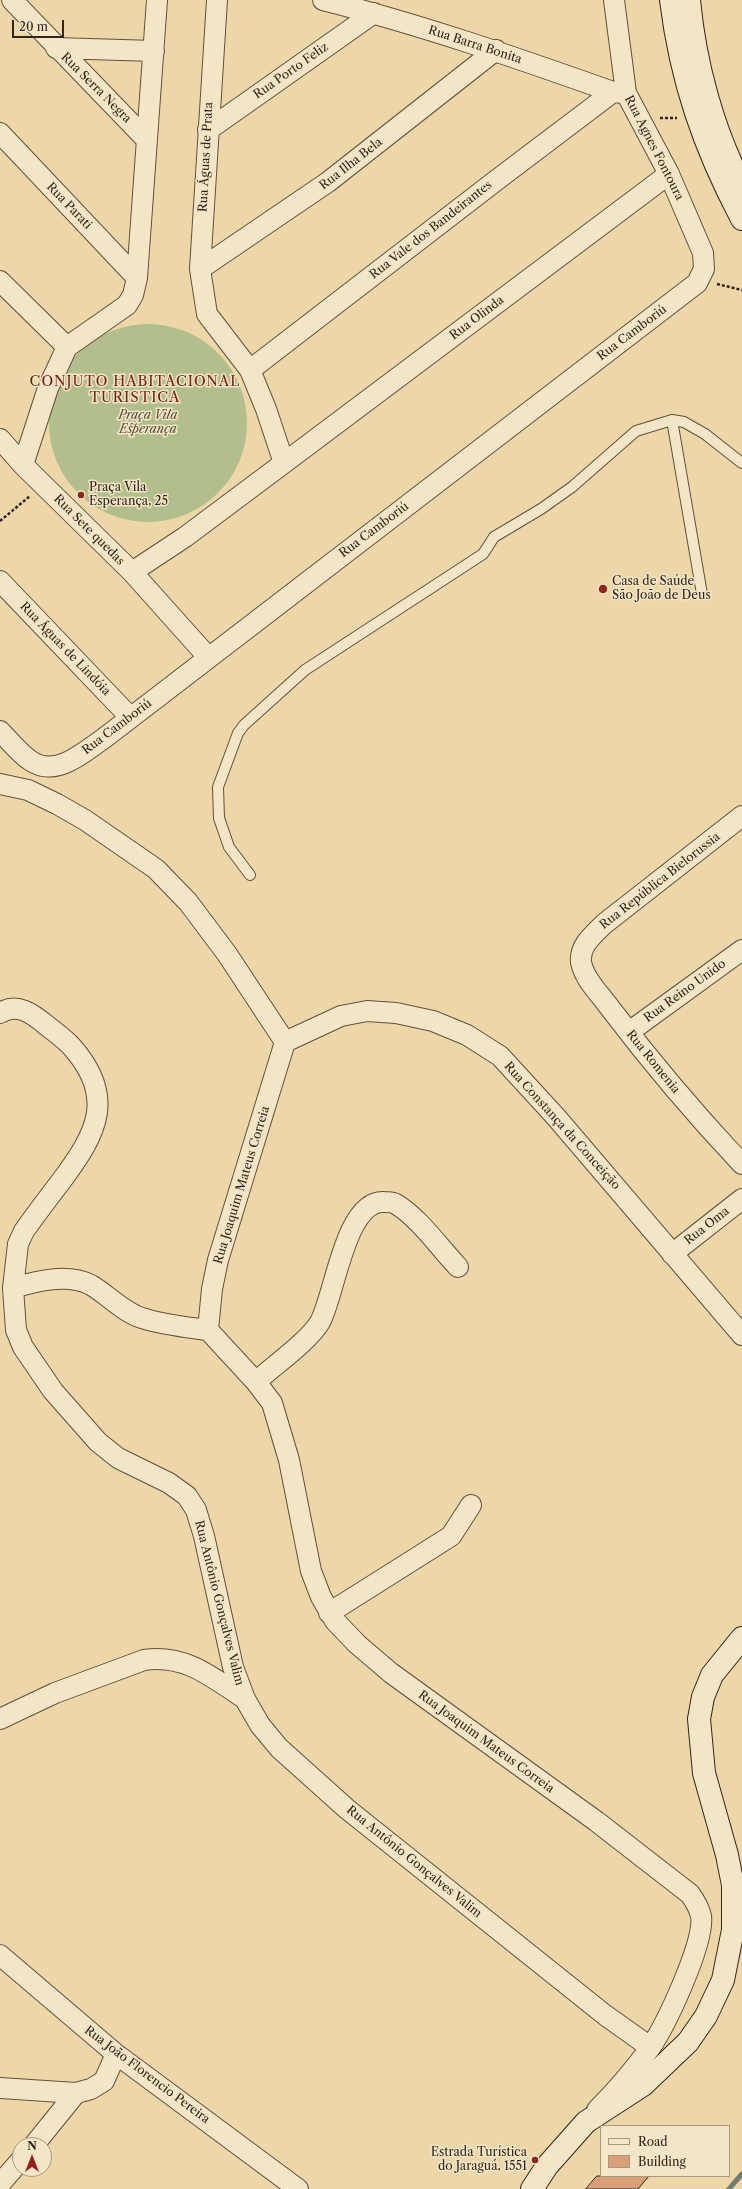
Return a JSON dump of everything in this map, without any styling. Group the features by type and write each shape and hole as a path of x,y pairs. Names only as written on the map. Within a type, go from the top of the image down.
{"main road":[{"path":"671,0 675,34 690,99 707,147 742,220"},
{"path":"689,0 700,67 714,117 728,160 742,186"},
{"path":"532,2189 547,2166 586,2122 643,2085 688,2042 706,2016 723,1980 738,1928 733,1885 727,1855 704,1773 700,1719 703,1697 712,1675 742,1638"}],"street":[{"name":"Rua Serra Negra","path":"12,0 56,48 147,140"},
{"path":"23,465 48,388 67,347 126,305 133,295 137,278 154,51 156,0"},
{"name":"Rua Águas de Prata","path":"217,0 200,269 207,314 250,370"},
{"name":"Rua Barra Bonita","path":"323,0 374,13 496,50 620,93"},
{"name":"Rua Agnes Fontoura","path":"614,0 620,93 639,118 669,174 703,253 701,275"},
{"name":"Rua Porto Feliz","path":"208,130 374,13"},
{"path":"56,48 154,51"},
{"name":"Rua Ilha Bela","path":"200,269 328,182 496,50"},
{"name":"Rua Vale dos Bandeirantes","path":"250,370 498,179 620,93"},
{"name":"Rua Parati","path":"0,134 137,278"},
{"name":"Rua Olinda","path":"284,463 669,174"},
{"name":"Rua Camboriú","path":"0,731 32,762 46,766 60,766 103,739 701,275"},
{"path":"0,281 67,347"},
{"path":"250,370 266,409 284,463"},
{"path":"0,439 23,465"},
{"name":"Rua Sete quedas","path":"23,465 132,572 185,537 284,463"},
{"path":"132,572 208,657"},
{"name":"Rua Águas de Lindóia","path":"0,580 130,717"},
{"path":"0,784 28,790 57,804 85,820 156,869 188,902 227,954 285,1042"},
{"name":"Rua República Bielorussia","path":"582,949 588,939 604,924 742,816"},
{"name":"Rua Romenia","path":"582,949 581,961 585,974 689,1107 742,1164"},
{"name":"Rua Reino Unido","path":"629,1032 742,950"},
{"name":"Rua Antônio Gonçalves Valim","path":"0,1013 13,1009 22,1010 38,1018 72,1047 91,1074 98,1094 98,1111 93,1130 83,1152 24,1231 18,1244 13,1288 16,1330 23,1348 53,1391 98,1442 118,1458 169,1483 187,1496 196,1510 204,1536 233,1668 245,1699 260,1725 279,1748 347,1809 605,2015 650,2047"},
{"name":"Rua Constança da Conceição","path":"285,1042 341,1016 367,1011 396,1013 433,1021 468,1035 505,1062 556,1117 742,1335"},
{"name":"Rua Joaquim Mateus Correia","path":"285,1042 218,1260 212,1289 208,1330 256,1382 272,1403 280,1425 289,1460 311,1571 329,1613 357,1644 391,1673 596,1821 690,1894 700,1911 701,1934 695,1956 650,2047 609,2098 586,2122"},
{"name":"Rua Oma","path":"672,1254 742,1199"},
{"path":"256,1382 309,1335 320,1323 327,1307 347,1238 365,1209 374,1203 395,1203 408,1213 458,1267"},
{"path":"13,1288 43,1280 69,1280 90,1285 141,1318 208,1330"},
{"path":"329,1613 451,1536 471,1505"},
{"path":"0,1719 55,1693 144,1660 159,1658 177,1661 199,1669 245,1699"},
{"name":"Rua João Florencio Pereira","path":"0,1955 116,2054 298,2189"},
{"path":"643,2085 650,2047"},
{"path":"0,2088 76,2093 91,2089 104,2081 116,2054"},
{"path":"40,2137 76,2093"},
{"path":"0,2184 12,2170"}],"lane":[{"path":"672,420 702,594"},
{"path":"250,874 229,847 219,818 218,787 238,733 244,725 304,670 482,554 494,537 541,509 572,487 636,431 672,420 684,422 705,434 742,463"}],"path":[{"path":"639,118 697,118"},
{"path":"701,275 742,290"},
{"path":"0,521 44,484"}],"green space":[{"name":"Praça Vila Esperança","path":"148,324 177,328 195,336 218,353 235,376 243,394 247,423 243,452 235,470 218,493 195,510 177,518 148,522 119,518 101,510 78,493 61,470 53,452 49,423 53,394 61,376 78,353 101,336 119,328"}],"building":[{"path":"597,2176 648,2177 638,2189 586,2189"}],"waterway":[{"path":"729,2189 742,2174"}],"place":[{"name":"Praça Vila Esperança, 25","path":"81,495"},
{"name":"Casa de Saúde São João de Deus","path":"603,589"},
{"name":"Estrada Turística do Jaraguá, 1551","path":"535,2160"}],"district":[{"name":"CONJUTO HABITACIONAL TURISTICA","path":"135,390"}]}
